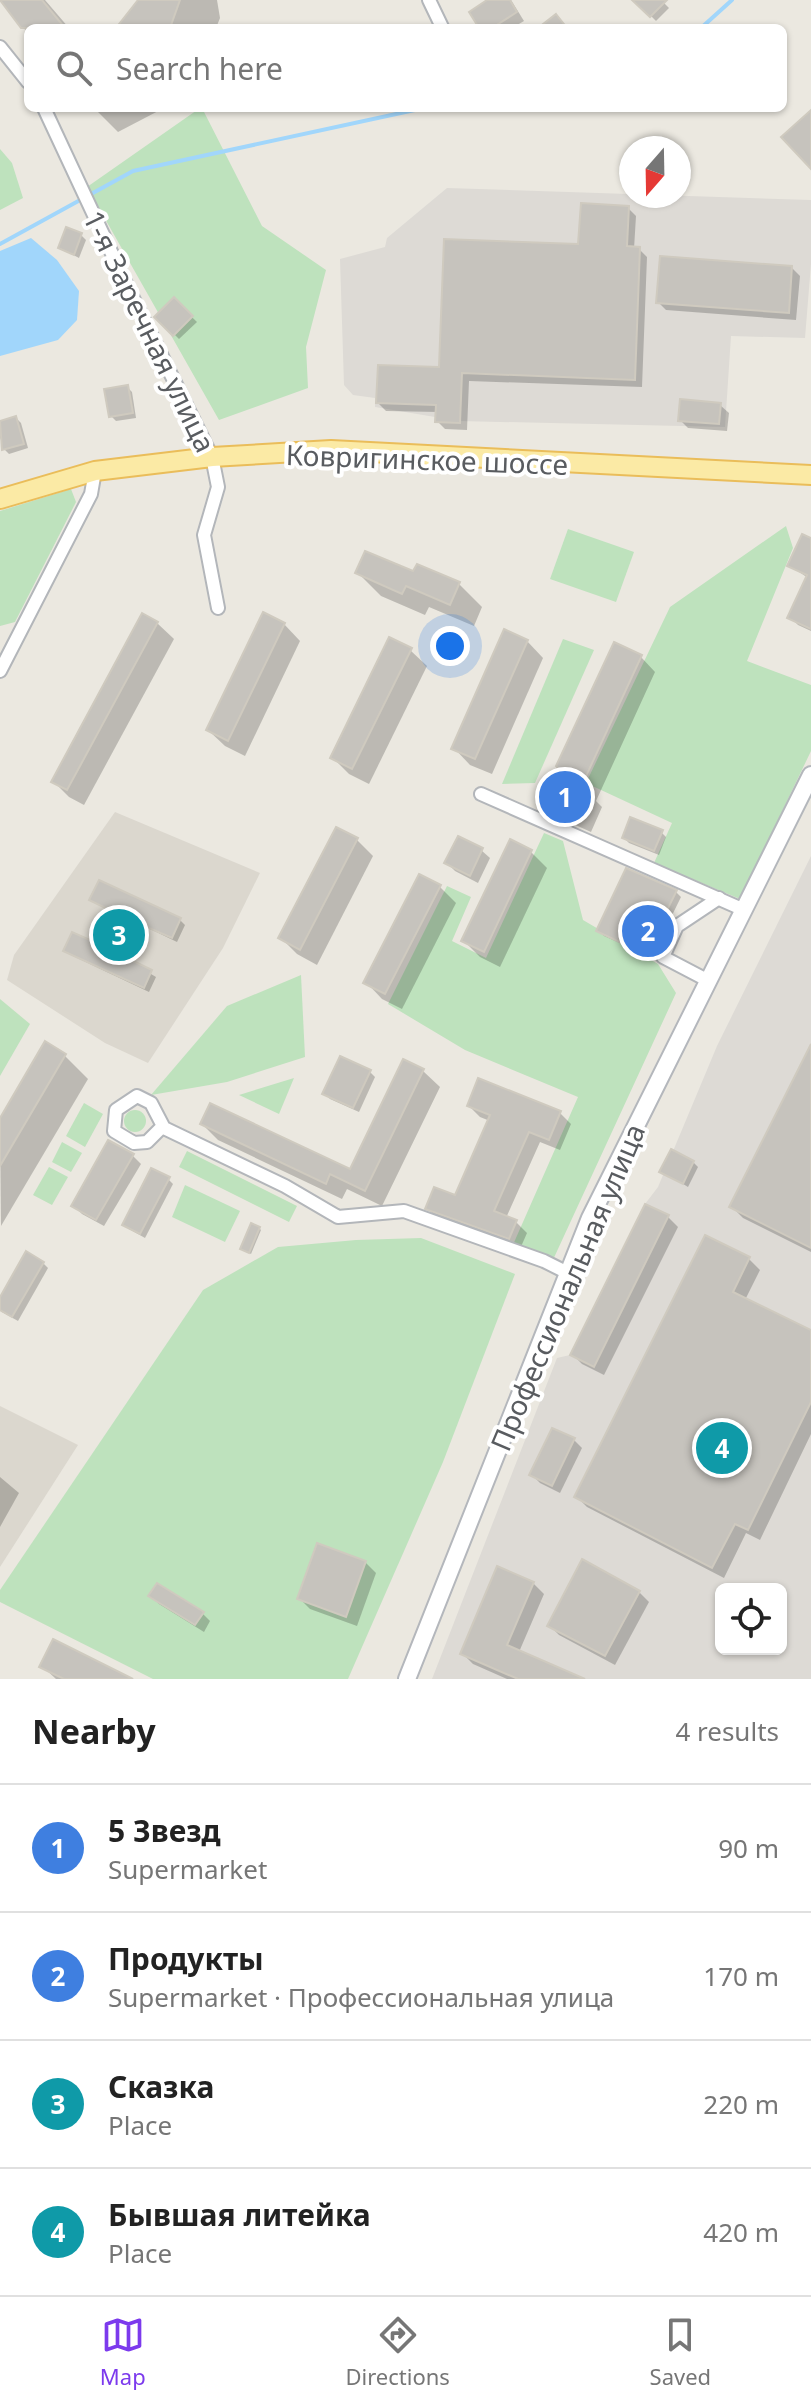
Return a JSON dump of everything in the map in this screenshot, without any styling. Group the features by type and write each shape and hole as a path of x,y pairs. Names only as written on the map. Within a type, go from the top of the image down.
{"main road":[{"name":"Ковригинское шоссе","path":"0,499 95,471 212,457 331,450 811,475"},
{"name":"Профессиональная улица","path":"407,1679 568,1273 613,1168 811,775"}],"street":[{"path":"429,0 441,24"},
{"path":"0,47 24,77"},
{"name":"1-я Заречная улица","path":"46,112 212,457 218,487 204,535 218,608"},
{"path":"0,671 86,506 95,471"},
{"path":"481,794 742,909"},
{"path":"707,980 663,957 677,926 719,898"},
{"path":"163,1126 285,1186 338,1217 404,1211 544,1261 568,1273"}],"shaded area":[{"path":"447,188 619,194 619,208 691,208 691,196 811,200 811,264 805,338 731,336 725,427 459,421 375,407 375,398 353,395 344,385 340,259 385,247 387,238"},
{"path":"115,812 260,873 223,948 148,1063 105,1043 7,980 14,955"},
{"path":"811,856 811,1679 432,1679 557,1358 570,1355 645,1204 658,1187 717,1046"},
{"path":"0,1406 78,1445 0,1567"}],"green space":[{"path":"194,112 204,112 262,226 326,270 306,347 308,388 219,420 87,187"},
{"path":"0,149 12,163 23,198 0,210"},
{"path":"71,489 76,502 15,622 0,626 0,511"},
{"path":"786,526 793,548 747,661 811,685 811,751 740,899 654,863 672,823 586,783 670,607"},
{"path":"568,529 634,552 616,602 550,579"},
{"path":"563,639 594,650 535,783 502,784"},
{"path":"544,833 563,841 583,920 658,964 676,993 552,1262 512,1247 578,1097 465,1050 388,1004 447,886 471,897 452,941 486,958"},
{"path":"301,975 305,1057 227,1082 151,1095 227,1006"},
{"path":"0,999 30,1024 0,1076"},
{"path":"294,1078 279,1114 239,1095"},
{"path":"84,1103 103,1114 85,1147 66,1136"},
{"path":"131,1110 139,1110 146,1121 139,1132 131,1132 124,1125 124,1117"},
{"path":"62,1142 82,1153 71,1172 52,1162"},
{"path":"187,1151 297,1206 289,1222 179,1167"},
{"path":"49,1167 68,1177 52,1205 33,1195"},
{"path":"185,1185 240,1211 225,1242 172,1217"},
{"path":"421,1238 515,1274 443,1462 348,1679 153,1679 0,1602 0,1590 203,1290 278,1247"}],"water":[{"path":"31,238 57,260 79,291 77,320 58,340 0,356 0,251"}],"building":[{"path":"0,0 42,0 62,24 24,24 21,28"},
{"path":"138,0 180,0 171,24 119,24"},
{"path":"487,0 510,0 517,12 498,24 476,24 469,12"},
{"path":"632,0 667,0 650,17"},
{"path":"556,14 564,24 543,24"},
{"path":"811,110 811,169 781,137"},
{"path":"581,203 629,208 627,246 640,247 635,380 462,373 460,423 435,422 436,405 376,403 378,365 439,367 444,239 578,244"},
{"path":"66,227 82,233 74,255 58,248"},
{"path":"660,256 792,266 789,313 656,303"},
{"path":"174,297 193,316 173,336 154,317"},
{"path":"128,385 133,413 109,417 104,389"},
{"path":"680,399 721,403 719,424 678,421"},
{"path":"16,416 24,444 2,450 0,421"},
{"path":"802,534 811,538 811,629 787,618 807,575 787,566"},
{"path":"365,551 413,571 417,564 460,582 450,605 406,586 402,594 355,573"},
{"path":"263,612 285,623 228,741 206,730"},
{"path":"142,613 158,622 67,790 51,782"},
{"path":"504,629 528,640 475,759 451,749"},
{"path":"389,637 412,648 352,769 330,758"},
{"path":"614,642 642,655 581,787 588,790 576,818 543,804 558,768 556,766"},
{"path":"630,817 663,830 654,851 622,838"},
{"path":"336,827 358,838 300,950 278,938"},
{"path":"458,836 483,848 470,876 444,863"},
{"path":"510,839 532,850 484,952 461,941"},
{"path":"626,868 677,890 647,951 596,931"},
{"path":"419,874 441,885 385,994 363,983"},
{"path":"99,880 181,918 172,938 140,924 125,957 152,970 144,988 63,951 72,932 99,944 114,912 89,900"},
{"path":"45,1041 66,1054 0,1166 0,1118"},
{"path":"811,1044 811,1248 729,1207"},
{"path":"340,1056 371,1070 353,1108 322,1094"},
{"path":"403,1059 424,1069 365,1191 330,1174 326,1184 200,1124 210,1103 350,1169"},
{"path":"478,1078 561,1111 549,1140 529,1132 494,1211 517,1220 509,1239 425,1209 434,1187 455,1195 490,1115 467,1106"},
{"path":"108,1140 134,1154 96,1220 71,1206"},
{"path":"671,1149 694,1161 683,1184 659,1172"},
{"path":"151,1168 170,1177 140,1234 122,1225"},
{"path":"645,1204 669,1215 594,1367 570,1355"},
{"path":"251,1223 260,1227 249,1253 240,1249"},
{"path":"705,1235 750,1257 733,1292 811,1330 811,1402 748,1530 735,1524 712,1568 574,1497"},
{"path":"26,1251 44,1262 12,1317 0,1310 0,1297"},
{"path":"552,1428 575,1438 552,1486 529,1475"},
{"path":"317,1543 366,1561 346,1617 297,1599"},
{"path":"582,1559 640,1591 605,1656 547,1626"},
{"path":"497,1566 534,1582 507,1645 585,1679 518,1679 460,1654"},
{"path":"157,1583 204,1612 195,1625 148,1596"},
{"path":"53,1639 133,1679 64,1679 39,1667"}],"waterway":[{"path":"705,24 732,0"},
{"path":"0,244 133,171 406,112"}],"place":[{"name":"5 Звезд","path":"565,797"},
{"name":"Продукты","path":"648,931"},
{"name":"Сказка","path":"119,935"},
{"name":"Бывшая литейка","path":"722,1448"}]}
